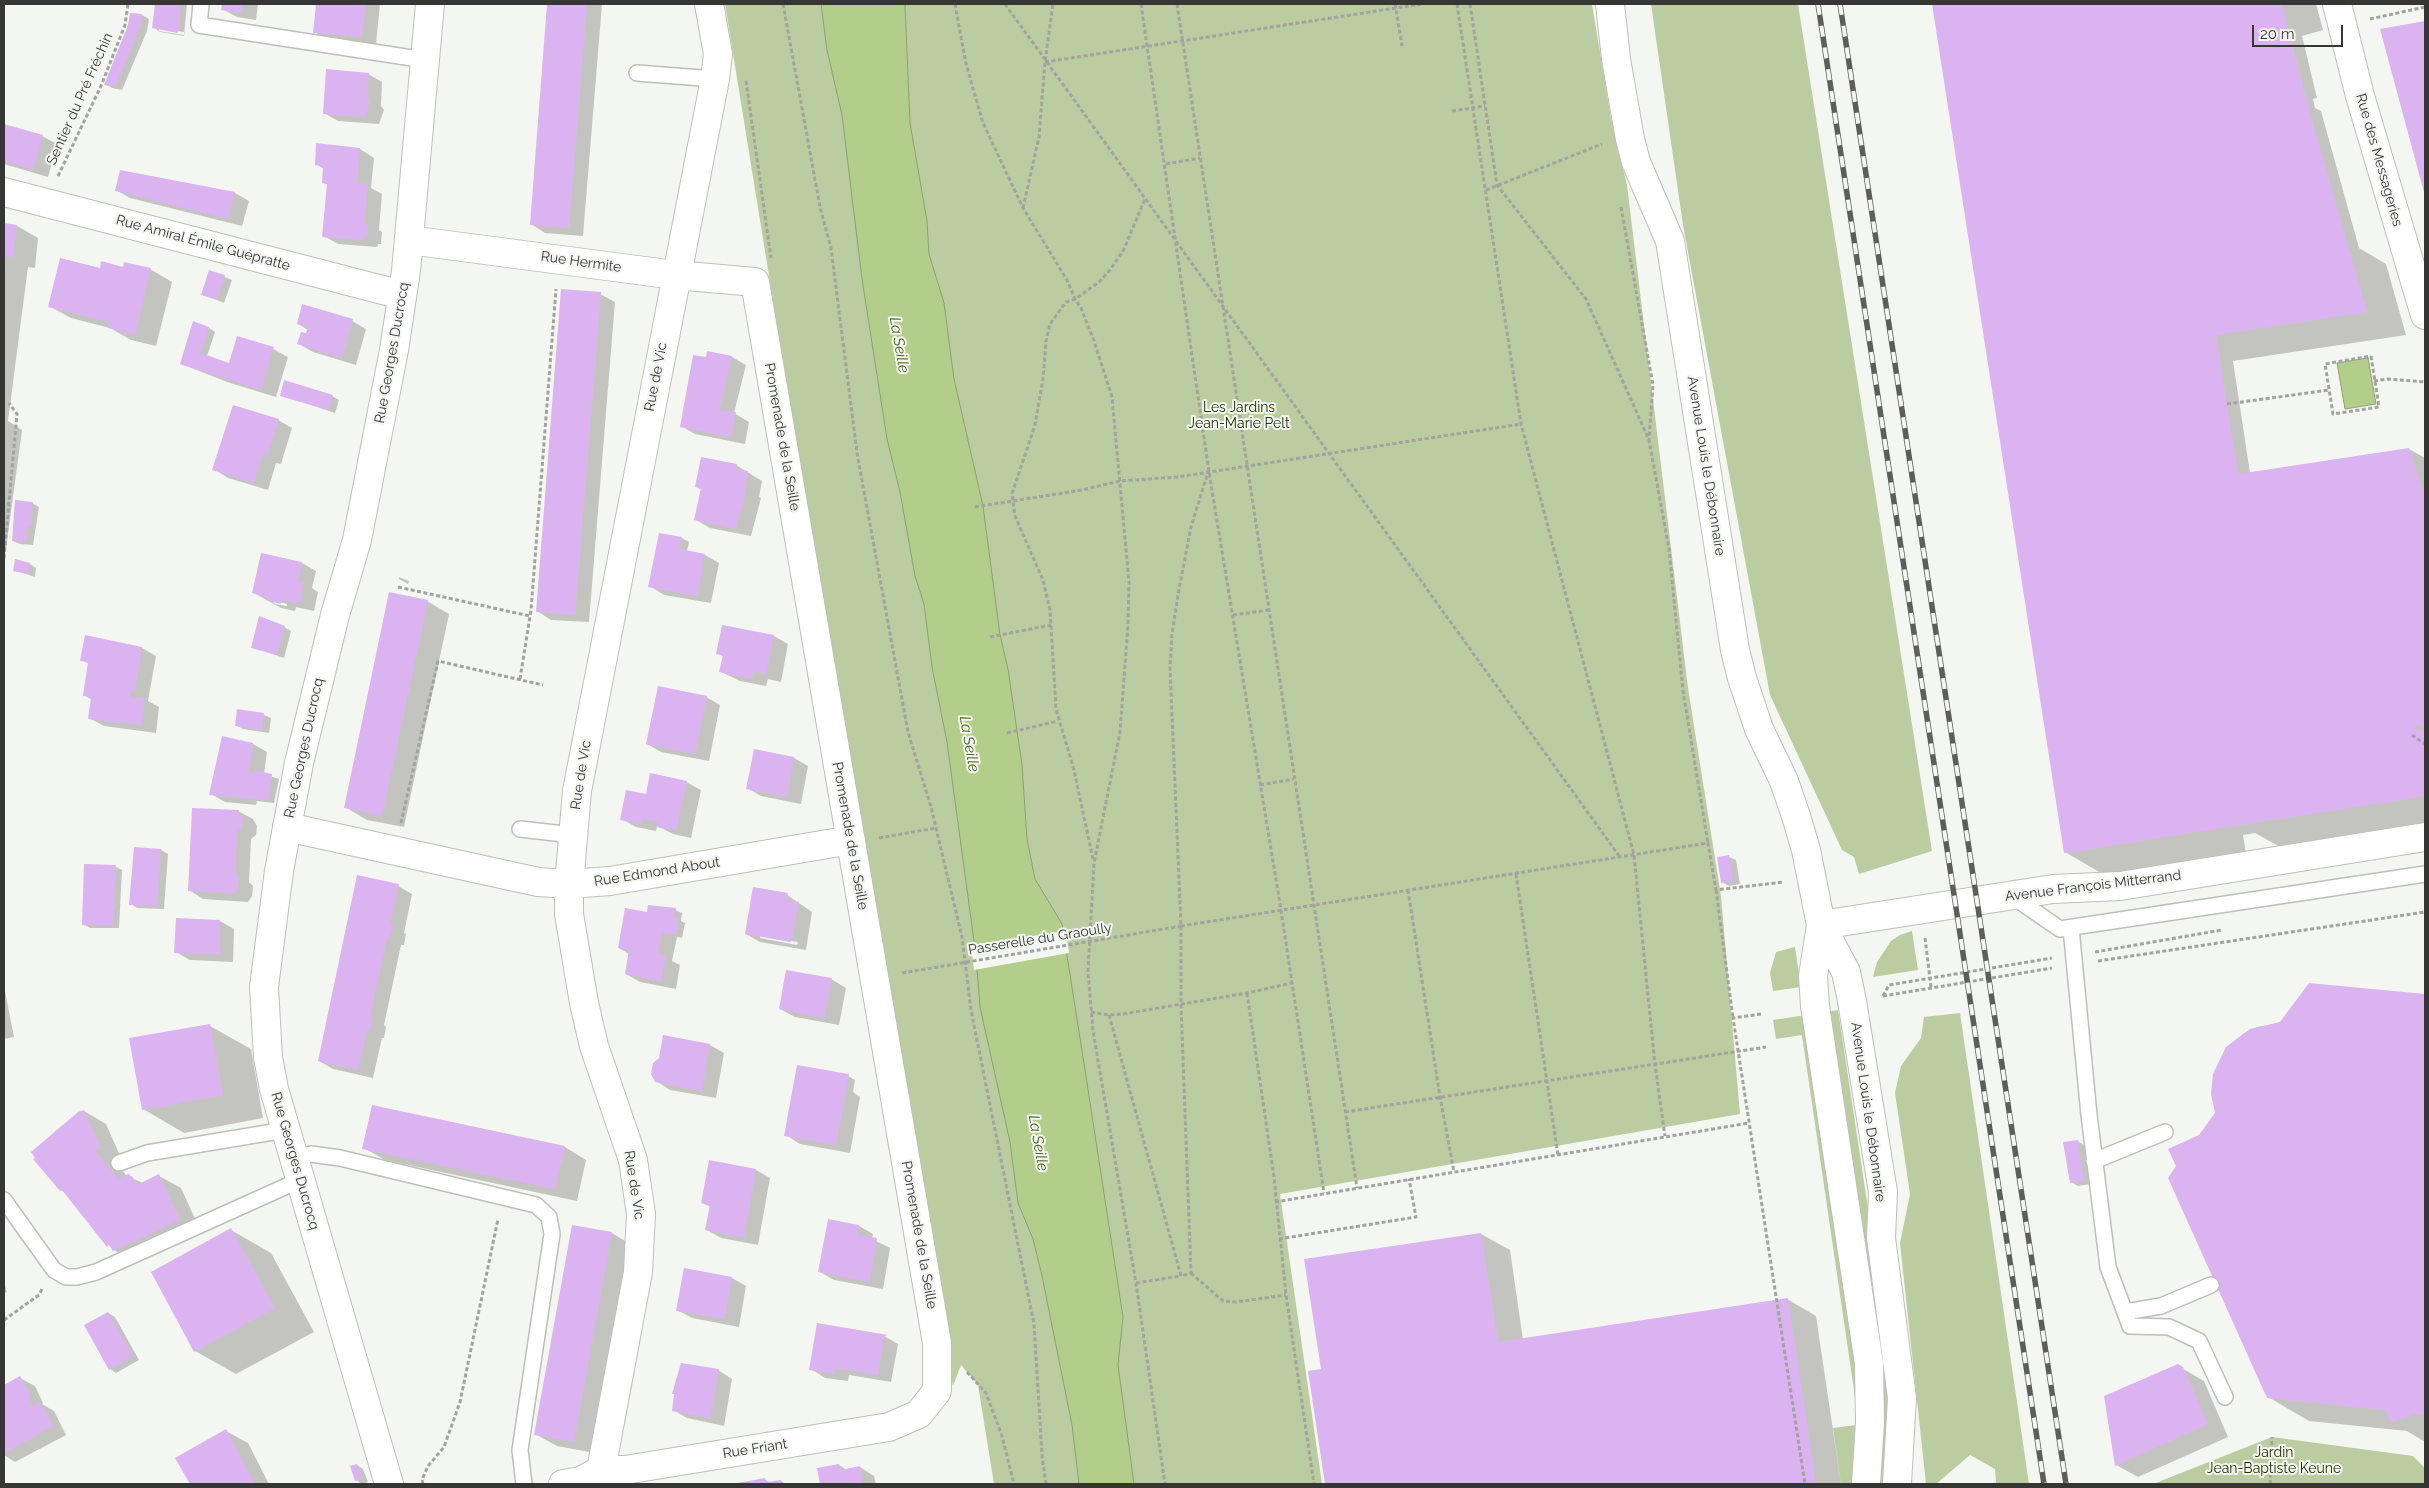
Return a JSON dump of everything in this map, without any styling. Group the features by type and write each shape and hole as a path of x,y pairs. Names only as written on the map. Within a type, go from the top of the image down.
{"street":[{"name":"Rue Georges Ducrocq","path":"389,1484 285,1130 268,1057 264,987 287,827 299,763 335,615 357,540 394,350 409,240 430,4"},
{"path":"709,4 718,54 714,79"},
{"name":"Avenue Louis le Débonnaire","path":"1610,4 1616,59 1630,139 1636,162 1670,241 1735,650 1759,729 1784,782 1796,816 1806,850 1821,925 1846,972 1883,1192 1881,1238 1902,1398 1896,1484"},
{"name":"Rue des Messageries","path":"2340,15 2360,96 2423,301"},
{"name":"Rue de Vic","path":"601,1470 638,1272 641,1214 633,1160 594,1046 584,1003 569,914 569,884 577,791 714,79"},
{"name":"Rue Amiral Émile Guépratte","path":"4,192 402,295"},
{"name":"Rue Hermite","path":"409,240 675,275 755,282"},
{"name":"Promenade de la Seille","path":"755,282 862,840 937,1343 938,1391"},
{"name":"Rue Edmond About","path":"287,827 538,882 569,884 610,882 862,840"},
{"name":"Avenue François Mitterrand","path":"1821,925 2053,889 2120,886 2425,837"},
{"name":"Avenue Louis le Débonnaire","path":"1821,925 1813,976 1816,1006 1869,1364 1870,1422 1866,1484"},
{"name":"Rue Friant","path":"563,1484 581,1481 601,1470 625,1470 889,1427 919,1414 938,1391"}],"lane":[{"path":"202,4 199,25 425,60"},
{"path":"637,73 714,79"},
{"path":"520,829 573,835"},
{"path":"2012,896 2060,930 2425,874"},
{"path":"2071,928 2094,1161 2108,1267 2130,1326 2169,1327 2199,1341 2225,1397"},
{"path":"119,1163 147,1153 285,1130"},
{"path":"2094,1161 2165,1132"},
{"path":"4,1200 54,1270 66,1277 76,1277 96,1272 297,1169 311,1154 340,1158 536,1205 548,1217 552,1234 520,1450 524,1484"},
{"path":"2125,1312 2162,1306 2211,1286"}],"path":[{"name":"Sentier du Pré Fréchin","path":"48,202 52,189 101,86 126,25 128,4"},
{"path":"783,4 820,207 831,248 857,454 908,732 936,828 962,937 971,1010 1034,1324 1042,1454 1046,1484"},
{"path":"956,4 966,64 983,123 1023,208 1067,280 1087,322 1108,381 1120,481 1129,582 1128,625 1120,732 1094,863 1088,972 1091,1012 1136,1283 1165,1484"},
{"path":"1005,4 1044,62 1175,237 1223,309 1330,452 1620,857"},
{"path":"1023,208 1029,191 1039,137 1044,62 1053,4"},
{"path":"1141,4 1166,164 1209,472 1281,910 1324,1193"},
{"path":"1177,4 1357,1188"},
{"path":"1044,62 1148,47 1395,6 1422,4"},
{"path":"1457,4 1521,424 1634,855 1655,1065 1665,1136"},
{"path":"1470,4 1497,185 1586,299 1649,440"},
{"path":"1395,6 1402,46"},
{"path":"2340,15 2425,7"},
{"path":"1452,111 1486,106"},
{"path":"1486,190 1609,141"},
{"path":"1166,164 1200,158"},
{"path":"1094,863 1081,801 1058,721 1053,688 1051,625 1043,580 1015,516 1012,502 1014,485 1035,425 1043,380 1048,331 1066,302 1075,299 1099,282 1118,259 1145,198"},
{"path":"1620,200 1653,386 1649,440 1668,549 1683,691 1716,890 1733,1018 1806,1484"},
{"path":"520,679 530,616 559,259"},
{"path":"2370,356 2379,407 2333,414 2329,390 2325,364 2370,356"},
{"path":"2374,381 2388,379 2425,382"},
{"path":"2227,404 2329,390"},
{"path":"4,558 17,414 9,403"},
{"path":"976,506 1082,490 1120,481 1177,477 1521,424"},
{"path":"1209,472 1191,527 1172,634 1170,668 1181,926 1181,1005 1191,1273 1223,1301 1236,1302 1286,1295"},
{"path":"398,587 530,616"},
{"path":"1233,615 1269,610"},
{"path":"990,637 1051,625"},
{"path":"395,851 438,661 543,685"},
{"path":"1007,733 1058,721"},
{"path":"2412,735 2425,744"},
{"path":"1260,785 1294,779"},
{"path":"862,840 936,828"},
{"name":"Passerelle du Graoully","path":"902,973 1181,926 1708,843"},
{"path":"1516,874 1558,1155"},
{"path":"1716,890 1784,882"},
{"path":"1408,890 1440,1097 1454,1172"},
{"path":"2230,929 2074,960 1883,996 1889,984 1930,977 2074,960 2425,912"},
{"path":"1924,930 1931,987"},
{"path":"1091,1012 1110,1015 1181,1005 1292,983"},
{"path":"1247,993 1274,1177 1275,1202 1286,1295 1314,1484"},
{"path":"1733,1018 1761,1014"},
{"path":"1110,1015 1181,1276"},
{"path":"1345,1112 1766,1047"},
{"path":"1275,1202 1749,1123"},
{"path":"1279,1239 1416,1217 1410,1179"},
{"path":"423,1484 428,1466 444,1447 460,1402 504,1197"},
{"path":"4,1320 39,1295 54,1270"},
{"path":"1136,1283 1191,1273"},
{"path":"938,1360 961,1365 986,1393 1002,1436 1014,1484"},
{"path":"2270,1484 2272,1437"}],"green space":[{"name":"Les Jardins Jean-Marie Pelt","path":"725,4 1592,4 1611,118 1627,185 1688,688 1721,896 1740,1114 1280,1194 1322,1484 994,1484 978,1385 961,1365 953,1386 860,838"},
{"path":"1651,4 1798,4 1932,851 1859,874 1854,857 1842,850 1770,695 1683,225"},
{"path":"1912,931 1918,970 1873,977 1877,962 1891,941 1900,935"},
{"path":"1795,947 1801,987 1773,991 1770,973 1776,952"},
{"path":"1838,1010 1890,1354 1888,1484 1875,1484 1824,1012"},
{"path":"1960,1013 2029,1484 1996,1484 1995,1469 1970,1455 1936,1484 1926,1484 1900,1243 1910,1194 1895,1093 1901,1066 1921,1038 1924,1017"},
{"path":"1806,1015 1858,1363 1857,1484 1841,1484 1833,1428 1856,1425 1856,1404 1802,1035 1776,1039 1773,1020"},
{"name":"Jardin Jean-Baptiste Keune","path":"2272,1437 2413,1456 2425,1468 2425,1484 2153,1484"}],"water":[{"name":"La Seille","path":"821,4 905,4 910,123 927,221 929,254 944,303 954,379 983,506 1000,635 1008,669 1022,765 1027,839 1035,879 1062,924 1083,1057 1123,1317 1118,1365 1134,1484 1079,1484 1072,1425 1042,1276 1033,1239 1018,1203 1010,1142 980,1007 976,956 947,742 932,667 924,604 915,576 900,492 887,439 862,279 842,115 827,50"},
{"path":"2368,358 2376,404 2345,409 2337,363"}],"pier":[{"path":"1066,931 1069,953 974,970 971,945"}],"building":[{"path":"155,4 181,4 178,33 152,28"},
{"path":"222,4 243,4 241,13 221,10"},
{"path":"316,4 366,4 362,37 313,33"},
{"path":"547,4 587,4 569,228 530,225"},
{"path":"1932,4 2282,4 2310,113 2367,312 2216,335 2238,474 2409,448 2425,496 2425,728 2417,725 2414,731 2425,730 2425,796 2064,853"},
{"path":"130,13 142,14 140,27 115,87 104,85 128,25"},
{"path":"2425,21 2425,196 2380,29"},
{"path":"326,69 369,73 367,97 370,100 365,117 323,114"},
{"path":"4,124 43,135 33,170 4,161"},
{"path":"316,143 360,148 357,183 368,184 364,223 368,223 367,237 364,236 363,240 322,237 327,184 322,183 323,166 315,165"},
{"path":"120,170 235,192 228,219 115,191"},
{"path":"4,223 17,225 13,257 6,256 5,267"},
{"path":"60,258 100,268 101,261 123,267 124,262 151,268 135,335 108,328 110,322 48,307"},
{"path":"209,270 225,275 217,300 201,295"},
{"path":"561,289 601,292 575,615 536,612"},
{"path":"302,304 353,319 342,358 297,344 301,332 306,333 308,327 297,324"},
{"path":"193,321 209,327 201,353 229,363 237,336 274,347 261,390 180,364"},
{"path":"707,351 732,356 719,410 736,412 731,437 680,427 693,355 706,357"},
{"path":"284,380 333,395 328,410 280,396"},
{"path":"233,405 279,419 267,457 262,455 254,483 212,470"},
{"path":"701,457 737,464 736,469 748,471 742,511 740,510 736,529 694,520 701,488 695,487"},
{"path":"15,500 33,502 31,527 27,526 26,542 12,541"},
{"path":"659,533 682,537 680,549 705,554 697,596 648,587"},
{"path":"261,553 302,562 298,581 304,582 300,604 282,600 281,604 266,600 266,597 252,593"},
{"path":"15,559 30,563 28,574 13,571"},
{"path":"389,592 428,600 382,816 344,808"},
{"path":"259,616 285,626 277,655 251,648"},
{"path":"722,625 774,635 766,674 754,671 752,679 719,672 723,655 716,654"},
{"path":"85,635 142,647 135,692 131,691 130,697 145,698 142,725 88,719 91,697 83,696 88,662 80,661"},
{"path":"658,686 707,696 695,754 646,744"},
{"path":"237,709 264,713 262,730 235,726"},
{"path":"222,736 253,743 249,772 254,773 254,770 272,774 268,800 209,795"},
{"path":"754,749 794,757 787,797 746,789"},
{"path":"650,773 687,781 676,830 657,827 658,822 643,819 641,824 620,820 626,790 646,794"},
{"path":"192,808 239,810 238,813 243,817 242,827 237,831 235,873 239,877 238,887 234,894 188,891"},
{"path":"134,847 161,849 157,906 129,905"},
{"path":"1729,855 1733,881 1721,883 1717,857"},
{"path":"84,864 116,865 113,925 82,925"},
{"path":"357,875 399,884 390,924 393,925 390,938 387,938 370,1017 373,1017 370,1031 367,1030 358,1070 318,1061"},
{"path":"753,887 788,893 786,901 799,902 791,942 745,934"},
{"path":"648,905 676,908 674,918 679,918 676,935 662,933 658,954 666,955 661,982 625,974 629,950 618,948 625,908 647,912"},
{"path":"176,918 220,920 219,954 174,953"},
{"path":"786,970 832,978 824,1018 779,1009"},
{"path":"2309,983 2425,994 2425,1415 2414,1414 2391,1423 2385,1410 2267,1398 2168,1178 2176,1166 2168,1149 2199,1135 2215,1113 2211,1094 2213,1074 2226,1047 2250,1029 2280,1022"},
{"path":"210,1024 223,1095 142,1110 129,1038"},
{"path":"663,1035 710,1044 702,1091 655,1082 651,1074 653,1063 659,1058"},
{"path":"797,1065 849,1074 836,1145 784,1136"},
{"path":"372,1105 565,1146 555,1189 362,1149"},
{"path":"84,1110 101,1148 94,1150 119,1179 128,1174 133,1177 137,1185 159,1174 180,1220 113,1251 109,1245 107,1247 62,1190 60,1191 33,1159 35,1158 31,1152 78,1112"},
{"path":"2078,1140 2084,1181 2070,1183 2063,1142"},
{"path":"709,1160 756,1169 744,1238 705,1230 710,1205 701,1203"},
{"path":"828,1219 859,1225 857,1235 877,1238 869,1282 818,1272"},
{"path":"572,1225 612,1232 574,1442 534,1435"},
{"path":"231,1228 275,1308 194,1352 151,1272"},
{"path":"1481,1233 1498,1342 1788,1298 1816,1484 1325,1484 1308,1371 1321,1369 1304,1259"},
{"path":"684,1268 732,1277 725,1319 676,1311"},
{"path":"108,1312 133,1356 109,1370 84,1325"},
{"path":"817,1323 888,1335 884,1336 878,1375 835,1368 834,1374 809,1370"},
{"path":"681,1363 719,1369 710,1418 672,1411 674,1394 672,1394"},
{"path":"2178,1364 2183,1367 2208,1424 2115,1466 2104,1396"},
{"path":"20,1376 30,1394 28,1396 33,1406 40,1402 53,1426 4,1453 4,1385"},
{"path":"226,1429 255,1484 190,1484 175,1458"},
{"path":"357,1464 362,1479 355,1481 350,1466"},
{"path":"839,1464 841,1470 860,1466 863,1484 820,1484 817,1468"},
{"path":"765,1478 766,1482 781,1480 782,1484 732,1484"}],"railway":[{"path":"1818,4 2044,1484"},
{"path":"1840,4 2066,1484"}]}
